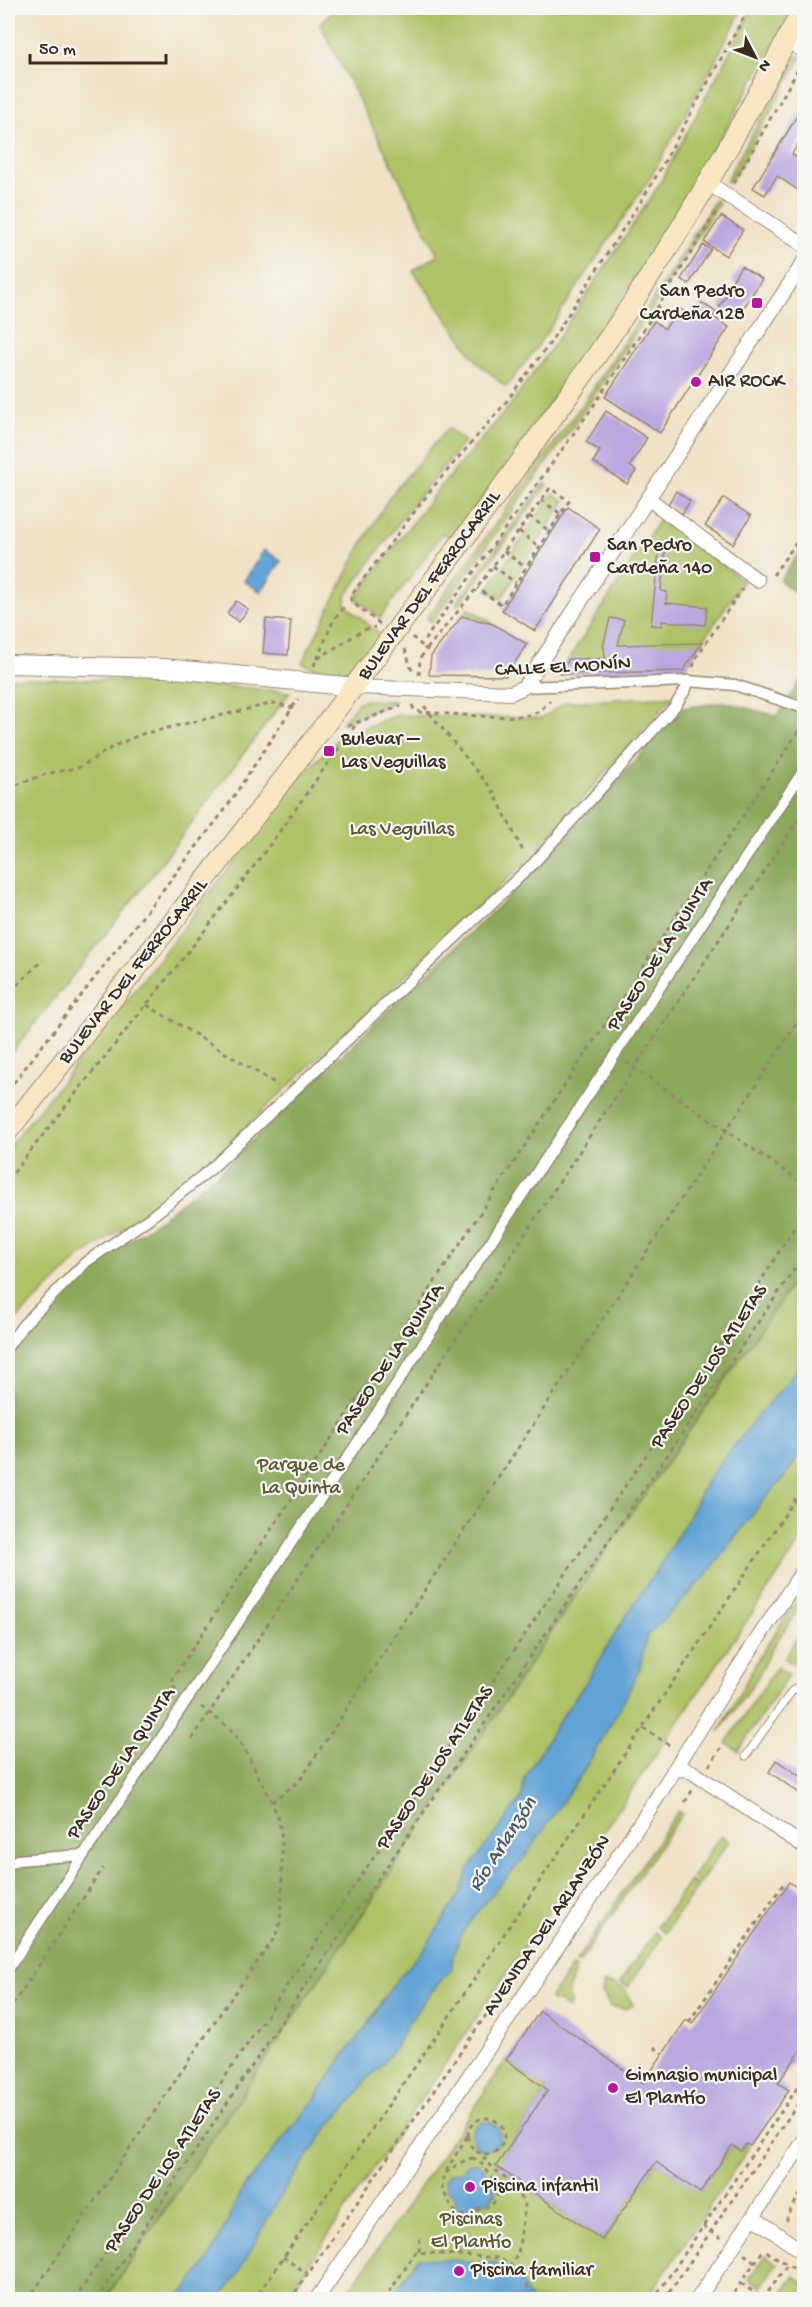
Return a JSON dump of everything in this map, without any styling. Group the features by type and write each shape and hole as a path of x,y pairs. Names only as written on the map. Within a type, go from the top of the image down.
{"main road":[{"name":"BULEVAR DEL FERROCARRIL","path":"8,1131 180,916 355,687 555,416 654,270 708,183 803,8"}],"street":[{"path":"786,41 804,51"},
{"path":"708,183 804,245"},
{"path":"524,687 804,262"},
{"path":"649,499 754,578"},
{"path":"8,664 164,668 355,687"},
{"path":"8,1346 23,1325 86,1263 151,1217 212,1168 533,864 675,706 686,689 688,681"},
{"name":"CALLE EL MONÍN","path":"355,687 511,693 524,687 688,681 735,685 804,708"},
{"name":"PASEO DE LA QUINTA","path":"8,1969 804,770"},
{"name":"AVENIDA DEL ARLANZÓN","path":"316,2300 416,2156 658,1796 804,1569"},
{"path":"692,1772 690,1761 692,1754 728,1693 737,1670"},
{"path":"674,1770 685,1769 692,1772 804,1846"},
{"path":"658,1796 675,1779 692,1772"},
{"path":"8,1865 17,1860 82,1856"},
{"path":"697,2300 804,2141"},
{"path":"753,2217 804,2253"}],"lane":[{"path":"746,1756 792,1691 804,1683"}],"path":[{"path":"316,660 363,630 381,625 352,602 352,594 434,486 503,406 550,343 653,182 749,8"},
{"path":"425,678 419,677 420,658 477,588 550,488 569,501 502,605 477,588"},
{"path":"541,500 561,514"},
{"path":"529,516 549,531"},
{"path":"519,531 539,547"},
{"path":"773,576 804,532"},
{"path":"504,551 526,568"},
{"path":"493,566 516,583"},
{"path":"688,681 696,658 754,578"},
{"path":"8,1090 224,811 293,708 307,682 334,619 346,605"},
{"path":"403,643 414,677"},
{"path":"421,645 427,650"},
{"path":"8,1180 273,841 358,722 413,703 417,711 504,716 539,712 555,699"},
{"path":"8,788 46,774 80,767 116,745 142,734 274,704 293,708"},
{"path":"423,705 493,791 519,846 533,864"},
{"path":"28,2300 222,2011 275,1937 280,1923 282,1839 273,1802 244,1748 229,1728 172,1685 173,1678 804,723"},
{"path":"192,1739 804,811"},
{"path":"8,1001 19,983 44,960"},
{"path":"147,1005 251,1067 291,1094"},
{"path":"273,1802 300,1780 804,1012"},
{"path":"594,1042 804,1184"},
{"path":"74,2300 714,1356 804,1212"},
{"name":"PASEO DE LOS ATLETAS","path":"96,2300 308,1982 804,1255"},
{"path":"254,2300 432,2043 804,1486"},
{"path":"643,1728 669,1745"},
{"path":"8,2012 103,1868"},
{"path":"689,2022 784,1883"},
{"path":"290,2300 526,1957"},
{"path":"654,2047 663,2054"},
{"path":"654,2300 804,2078"},
{"path":"664,2300 804,2095"},
{"path":"444,2175 465,2160 483,2158 496,2151 504,2141 500,2124 490,2119 474,2123 444,2175 440,2185 452,2209 465,2217 479,2208 491,2206 499,2190 496,2182 488,2176 483,2158"},
{"path":"469,2133 471,2145 495,2170 513,2183 525,2206 518,2254 510,2266"},
{"path":"785,2219 804,2189"},
{"path":"419,2252 420,2236"},
{"path":"729,2300 762,2252 766,2251 804,2275"},
{"path":"384,2300 416,2252 419,2252 499,2258 522,2275 534,2300"},
{"path":"283,2258 308,2274"},
{"path":"741,2283 764,2299 788,2264"}],"green space":[{"path":"335,8 743,8 650,178 535,350 506,387 478,363 413,271 438,255 320,24"},
{"path":"753,8 793,8 693,186 627,290 452,540 443,533 380,618 357,600 357,596 436,492 508,408 555,343 659,185"},
{"path":"797,55 801,58 730,183 726,180"},
{"path":"715,200 719,203 588,405 432,622 427,618 584,402"},
{"path":"448,428 465,441 411,506 346,596 346,605 381,635 357,665 349,670 330,672 302,663 359,549 390,496"},
{"path":"544,483 547,485 457,605 456,603"},
{"path":"553,493 565,501 501,599 487,590"},
{"path":"661,517 743,581 683,671 559,674"},
{"path":"804,546 804,604 797,594 780,580"},
{"path":"468,608 493,624 462,616"},
{"name":"Parque de La Quinta","path":"804,675 804,1267 618,1532 105,2299 8,2300 8,1359 29,1329 90,1268 156,1222 217,1174 538,868 683,708 724,702 777,716"},
{"path":"8,678 149,682 290,692 140,891 8,1057"},
{"name":"Las Veguillas","path":"673,696 528,860 207,1163 147,1211 79,1258 16,1320 8,1331 8,1148 126,1002 294,783 340,737 397,715 542,718 566,702"},
{"path":"366,700 396,701 341,723 359,702"},
{"path":"804,1267 804,1536 780,1572 285,2299 105,2300 618,1532"},
{"path":"804,1589 804,1601 770,1651 757,1678 719,1732 758,1659"},
{"path":"804,1628 804,1663 796,1666 784,1658"},
{"path":"777,1667 789,1675 738,1751 726,1743"},
{"path":"678,1811 682,1814 579,1963 576,1961"},
{"path":"721,1835 729,1841 700,1883 692,1877"},
{"path":"690,1881 698,1886 665,1933 657,1927"},
{"path":"655,1932 662,1937 628,1987 620,1982"},
{"path":"573,1965 576,1968 568,1990 570,2005 567,2008 550,1998"},
{"path":"604,1983 623,1988 633,2005 624,2009 610,2006 602,1993"},
{"name":"Piscinas El Plantío","path":"506,2060 548,2090 496,2166 602,2240 656,2162 700,2192 732,2145 741,2151 746,2144 750,2146 647,2299 343,2300"},
{"path":"766,2255 777,2263 761,2286 749,2279"},
{"path":"795,2276 804,2283 804,2299 778,2299"}],"water":[{"path":"264,550 281,561 261,592 244,581"},
{"name":"Río Arlanzón","path":"804,1358 804,1447 786,1475 761,1503 706,1576 646,1637 640,1668 623,1703 581,1775 524,1858 484,1903 464,1930 453,1955 452,1968 426,1998 380,2068 368,2078 357,2095 332,2122 282,2193 235,2279 219,2299 178,2299 208,2261 244,2187 315,2099 344,2055 364,2030 391,1987 425,1948 461,1892 468,1870 522,1797 524,1779 556,1725 591,1675 663,1560 707,1480 759,1414 782,1389"},
{"name":"Piscina infantil","path":"486,2122 496,2126 500,2136 496,2146 486,2150 476,2146 472,2136 476,2126"},
{"name":"Piscina infantil","path":"477,2163 484,2168 485,2177 494,2185 495,2194 489,2201 478,2203 472,2210 463,2211 456,2205 455,2196 446,2189 445,2180 451,2173 462,2171 468,2164"},
{"name":"Piscina familiar","path":"418,2258 497,2263 520,2279 530,2299 391,2299"}],"building":[{"path":"804,105 804,133 792,154 804,162 804,194 777,176 765,195 753,188"},
{"path":"721,216 743,230 726,256 704,242"},
{"path":"703,245 711,249 689,284 681,279"},
{"path":"741,266 762,279 737,318 719,307 730,290 739,295 743,288 732,281"},
{"path":"702,303 716,312 713,317 729,327 660,433 605,397 654,321 665,329 679,308 692,317"},
{"path":"804,380 804,398 796,393"},
{"path":"606,411 647,438 630,466 636,471 627,484 593,462 600,451 586,442"},
{"path":"676,491 690,501 682,514 668,504"},
{"path":"724,498 751,516 733,544 705,526"},
{"path":"568,507 600,529 535,631 502,610"},
{"path":"659,551 665,551 661,591 667,592 666,603 707,607 705,625 662,621 662,626 651,625"},
{"path":"236,601 248,609 239,622 227,613"},
{"path":"462,616 493,624 527,644 506,676 429,675 431,656"},
{"path":"610,618 624,620 618,645 702,643 683,671 559,674 569,659 605,659 603,647"},
{"path":"266,619 291,621 288,655 263,653"},
{"path":"776,1760 804,1779 804,1796 769,1772"},
{"path":"789,1882 804,1892 804,2046 778,2083 789,2090 750,2146 746,2144 741,2151 732,2145 700,2193 656,2162 602,2240 496,2166 548,2090 506,2060 540,2011 643,2083 686,2020 692,2024"}],"place":[{"name":"San Pedro Cardeña 128","path":"757,303"},
{"name":"AIR ROCK","path":"696,382"},
{"name":"San Pedro Cardeña 140","path":"595,557"},
{"name":"Bulevar – Las Veguillas","path":"329,751"},
{"name":"Gimnasio municipal El Plantío","path":"613,2088"},
{"name":"Piscina infantil","path":"470,2187"},
{"name":"Piscina familiar","path":"459,2271"}]}
